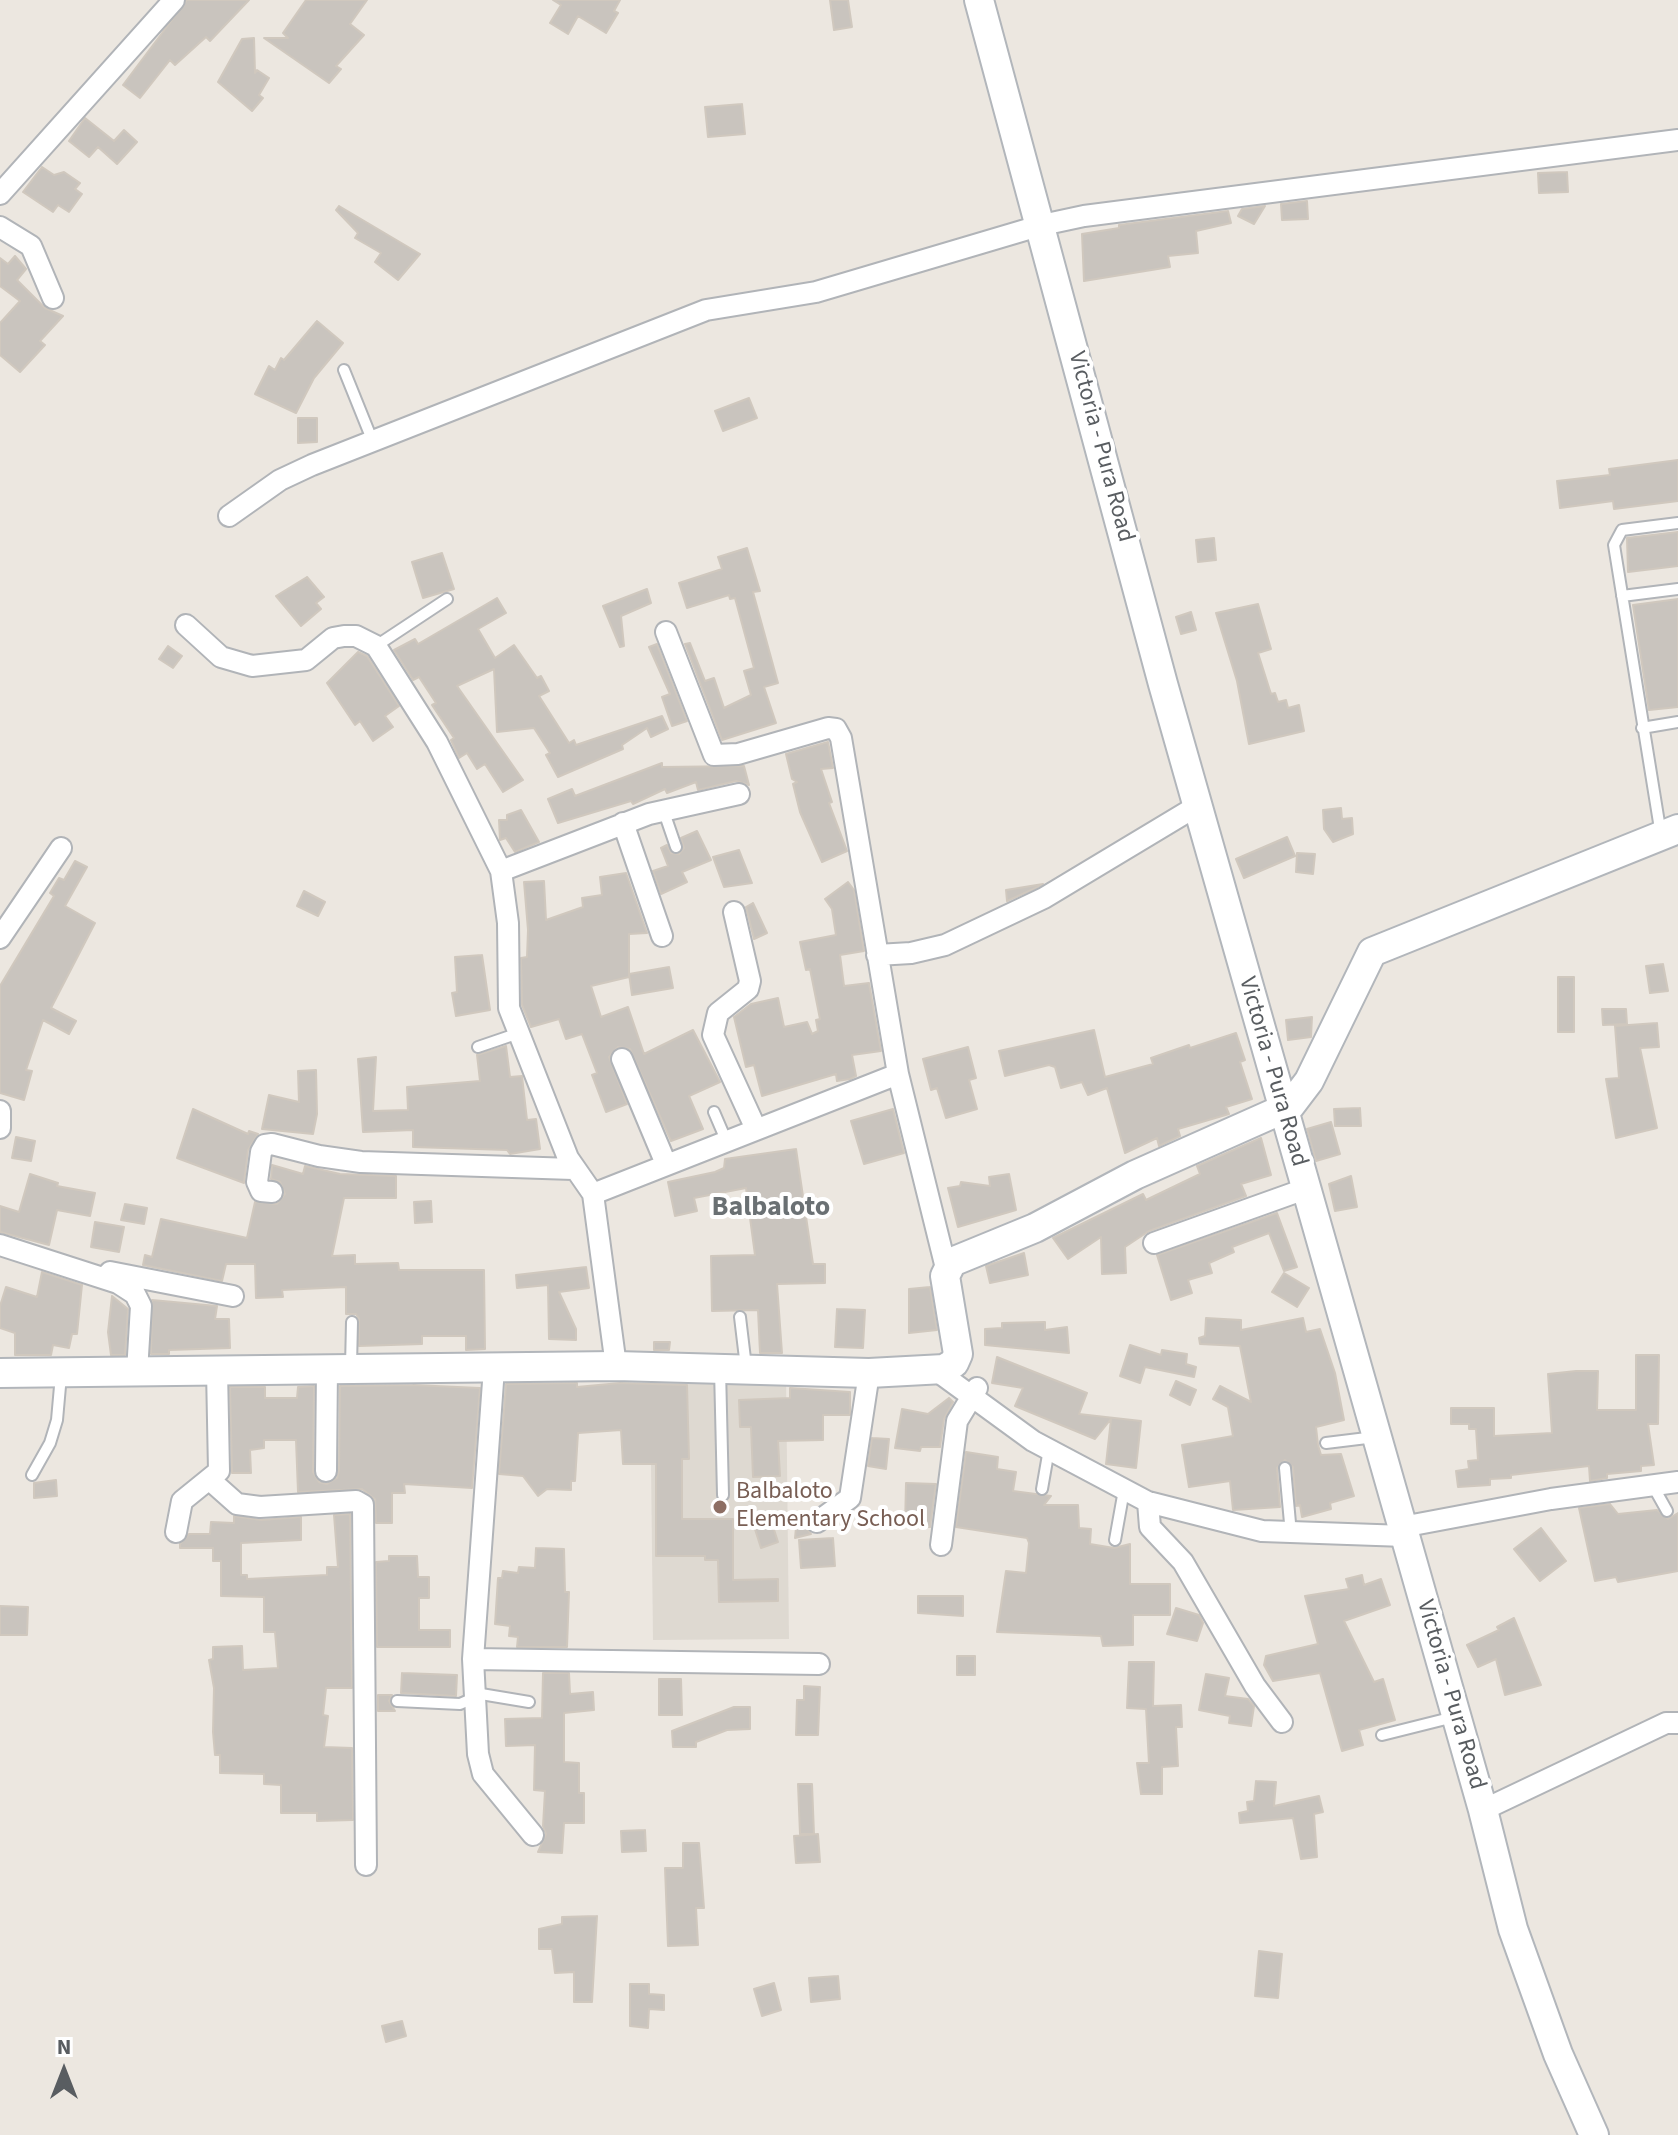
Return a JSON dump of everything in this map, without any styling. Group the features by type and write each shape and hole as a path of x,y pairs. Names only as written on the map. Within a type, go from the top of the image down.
{"main road":[{"name":"Victoria - Pura Road","path":"979,0 1197,806 1483,1810 1500,1884 1534,1994 1594,2135"},
{"path":"0,1373 616,1366 869,1373 948,1363 946,1268 1035,1228 1135,1175 1282,1111 1309,1081 1372,952 1670,833"}],"street":[{"path":"0,194 174,0"},
{"path":"229,516 293,473 706,310 816,292 1042,225 1257,193 1678,140"},
{"path":"0,227 31,246 53,298"},
{"path":"186,625 221,657 252,666 306,660 333,638 356,636 376,646 437,742 501,871 508,923 507,996 573,1169 593,1194 616,1366"},
{"path":"666,632 714,755 738,754 828,728 836,729 846,759 898,1074 946,1268"},
{"path":"501,871 623,823 739,794"},
{"path":"877,955 911,953 945,945 1044,898 1197,806"},
{"path":"623,823 662,936"},
{"path":"0,938 61,848"},
{"path":"734,912 750,981 748,989 718,1013 713,1035 756,1129"},
{"path":"622,1059 666,1164"},
{"path":"593,1194 898,1074"},
{"path":"0,1111 0,1128"},
{"path":"272,1192 261,1191 257,1182 261,1152 265,1145 272,1144 319,1156 361,1162 573,1169"},
{"path":"1154,1243 1305,1189"},
{"path":"0,1245 118,1283 135,1294 141,1306 137,1372"},
{"path":"63,1265 233,1296"},
{"path":"948,1363 976,1395 1049,1449 1148,1502 1224,1524 1291,1534 1403,1532 1652,1484 1678,1482"},
{"path":"326,1471 339,1368"},
{"path":"494,1368 473,1659 478,1754 483,1774 533,1835"},
{"path":"176,1532 182,1501 219,1471 217,1370"},
{"path":"817,1522 850,1498 869,1373"},
{"path":"941,1545 957,1421 976,1395"},
{"path":"210,1480 237,1504 260,1507 356,1501 363,1505 366,1865"},
{"path":"1148,1502 1150,1527 1183,1562 1255,1686 1282,1722"},
{"path":"473,1659 819,1664"},
{"path":"1483,1810 1656,1728 1678,1723"}],"lane":[{"path":"344,370 373,442"},
{"path":"1670,833 1642,728 1614,545 1622,530 1678,523"},
{"path":"1622,596 1678,589"},
{"path":"376,646 447,599"},
{"path":"1642,728 1678,722"},
{"path":"664,812 676,847"},
{"path":"478,1047 519,1033"},
{"path":"714,1112 726,1140"},
{"path":"723,1495 740,1317"},
{"path":"339,1368 352,1322"},
{"path":"32,1475 50,1443 57,1420 61,1373"},
{"path":"1326,1443 1377,1437"},
{"path":"1042,1489 1049,1449"},
{"path":"1285,1468 1291,1534"},
{"path":"1652,1484 1667,1511"},
{"path":"1115,1540 1124,1490"},
{"path":"397,1701 460,1704 476,1695 529,1702"},
{"path":"1382,1735 1456,1716"}],"shaded area":[{"name":"Balbaloto Elementary School","path":"786,1374 789,1639 653,1640 650,1375"}],"building":[{"path":"187,0 249,0 210,41 206,37 175,65 170,60 140,98 123,85"},
{"path":"306,0 367,0 350,24 364,35 336,66 341,69 329,83 264,38 288,38 283,33"},
{"path":"553,0 620,0 614,11 618,13 606,33 578,16 568,34 550,23 561,5"},
{"path":"830,0 848,0 852,27 834,30"},
{"path":"254,38 255,73 257,70 269,78 259,95 263,98 252,111 218,82 242,39"},
{"path":"742,104 745,134 708,137 705,107"},
{"path":"85,118 114,141 124,130 137,142 117,164 98,147 89,157 69,141"},
{"path":"42,167 54,175 64,172 80,183 75,189 82,194 69,212 58,205 53,212 23,192"},
{"path":"1567,172 1568,192 1539,193 1538,173"},
{"path":"1307,201 1308,219 1282,220 1281,204"},
{"path":"339,206 420,254 398,280 375,262 381,253 355,238 358,233 336,210"},
{"path":"1265,206 1254,224 1238,216 1242,209"},
{"path":"1228,211 1231,223 1196,231 1198,253 1168,256 1170,267 1084,281 1082,234 1119,228 1119,225"},
{"path":"15,256 26,269 17,280 45,308 63,316 40,341 45,345 20,372 0,355 0,323 20,301 0,286 0,258 8,264"},
{"path":"317,321 343,343 314,378 296,413 255,394 269,366 275,370 281,358 284,360"},
{"path":"749,398 757,418 723,431 715,411"},
{"path":"298,418 317,418 317,442 298,443"},
{"path":"1678,460 1678,501 1614,509 1613,501 1560,508 1557,481 1610,475 1609,469"},
{"path":"1678,532 1678,566 1628,572 1627,538"},
{"path":"1214,538 1216,560 1198,562 1196,540"},
{"path":"747,548 760,591 753,592 778,683 764,687 776,723 722,740 685,644 690,643 705,681 714,678 724,708 751,695 744,671 754,668 735,598 730,599 729,595 687,608 679,583 722,569 718,557"},
{"path":"442,553 454,589 423,598 412,562"},
{"path":"307,577 324,597 316,603 321,609 301,626 276,596"},
{"path":"647,589 651,603 621,616 624,646 620,647 603,606"},
{"path":"497,598 506,613 478,629 495,658 514,645 537,678 541,676 549,691 539,696 569,743 574,740 576,745 662,716 668,729 651,737 647,728 622,745 623,749 558,777 546,755 550,753 534,728 497,732 494,669 457,686 523,780 503,792 485,764 477,769 467,753 459,758 451,740 454,738 432,705 436,703 419,677 413,680 394,650 415,639 418,644"},
{"path":"1678,599 1678,707 1649,710 1633,605"},
{"path":"1258,604 1271,649 1258,653 1271,694 1275,693 1278,702 1286,700 1288,708 1299,705 1304,731 1249,744 1237,681 1216,613"},
{"path":"1191,612 1196,630 1181,634 1176,617"},
{"path":"657,644 687,721 672,726 662,697 670,694 649,647"},
{"path":"168,646 182,656 173,668 159,659"},
{"path":"358,652 367,656 399,706 385,716 393,727 373,741 360,721 355,725 327,683"},
{"path":"828,742 833,768 821,769 832,802 829,803 847,851 822,862 800,812 793,784 797,782 792,779 786,754"},
{"path":"662,763 662,767 744,766 749,785 736,781 698,790 696,782 667,793 665,789 633,804 631,801 558,823 548,799 572,789 575,796"},
{"path":"1341,808 1342,819 1352,818 1353,834 1333,842 1324,829 1323,810"},
{"path":"521,810 539,842 515,852 506,838 500,840 499,820 507,820 507,815"},
{"path":"697,831 711,860 682,872 687,882 661,894 653,871 668,866 661,848 667,845 671,853 679,854 684,848 681,838"},
{"path":"1287,837 1295,856 1244,878 1236,859"},
{"path":"739,850 752,883 724,887 713,857"},
{"path":"1297,853 1315,854 1313,874 1296,872"},
{"path":"75,861 87,867 65,906 95,923 51,1008 76,1021 69,1034 43,1020 26,1070 32,1071 24,1100 0,1093 0,986 54,896 50,893 59,878 64,880"},
{"path":"626,873 647,933 629,934 629,977 591,986 601,1017 628,1007 644,1054 693,1030 720,1082 689,1096 703,1129 671,1141 630,1049 618,1047 609,1057 627,1104 606,1112 592,1075 597,1073 582,1034 566,1039 559,1019 531,1027 522,1005 521,958 527,957 528,930 524,882 544,881 546,920 583,907 582,898 602,895 600,877"},
{"path":"848,882 854,890 864,951 840,955 844,986 869,983 881,1051 852,1055 856,1076 850,1079 837,1081 836,1074 762,1096 754,1065 746,1067 734,1017 751,1004 778,998 784,1027 807,1022 812,1034 818,1031 816,1020 820,1019 810,969 806,970 800,942 836,935 832,909 825,899"},
{"path":"1043,884 1038,887 1007,901 1006,890"},
{"path":"304,891 325,902 318,916 297,906"},
{"path":"753,903 767,933 754,939 746,907"},
{"path":"482,955 490,1010 456,1016 452,993 457,992 455,957"},
{"path":"1663,964 1668,991 1650,993 1646,966"},
{"path":"669,967 673,988 632,995 629,974"},
{"path":"1558,977 1574,977 1574,1032 1558,1032"},
{"path":"1602,1009 1626,1009 1627,1024 1603,1025"},
{"path":"1312,1017 1311,1037 1288,1040 1286,1020"},
{"path":"1657,1023 1659,1047 1640,1048 1657,1128 1616,1138 1606,1079 1619,1078 1615,1026"},
{"path":"1094,1030 1105,1077 1153,1064 1151,1058 1189,1045 1190,1048 1236,1033 1245,1060 1240,1062 1252,1099 1226,1107 1229,1114 1178,1129 1180,1136 1159,1146 1157,1138 1125,1153 1107,1088 1088,1095 1082,1082 1061,1088 1055,1067 1049,1065 1005,1076 999,1051"},
{"path":"506,1046 510,1077 522,1076 527,1120 536,1119 540,1149 510,1154 507,1150 413,1147 413,1130 363,1132 358,1059 376,1057 373,1111 408,1110 407,1087 480,1081 477,1055"},
{"path":"968,1047 976,1078 969,1080 977,1109 946,1118 937,1088 931,1090 923,1059"},
{"path":"316,1070 317,1114 313,1134 262,1129 269,1095 299,1102 298,1071"},
{"path":"1360,1108 1361,1126 1335,1126 1334,1109"},
{"path":"193,1109 248,1134 249,1131 258,1134 248,1150 244,1183 177,1158"},
{"path":"893,1109 904,1153 864,1164 851,1121"},
{"path":"1331,1122 1340,1154 1316,1161 1307,1129"},
{"path":"16,1137 35,1141 31,1161 12,1158"},
{"path":"1261,1138 1271,1175 1241,1184 1246,1196 1149,1231 1125,1247 1126,1273 1102,1274 1101,1237 1068,1259 1053,1238 1143,1194 1146,1200 1200,1174 1197,1166"},
{"path":"796,1149 813,1264 825,1264 825,1283 777,1284 782,1353 760,1353 758,1310 712,1311 711,1256 755,1255 746,1188 694,1198 697,1211 675,1216 668,1182 715,1172 724,1168 725,1159"},
{"path":"272,1165 303,1174 305,1166 340,1174 396,1176 396,1198 344,1198 332,1256 355,1255 355,1264 398,1263 399,1270 484,1270 485,1349 466,1350 466,1336 422,1336 422,1344 359,1346 359,1319 356,1314 346,1314 346,1287 282,1290 283,1297 256,1298 255,1264 226,1264 222,1281 143,1265 145,1255 152,1257 161,1219 247,1238 255,1202 277,1204 285,1194 280,1182 271,1179"},
{"path":"30,1174 58,1183 57,1186 95,1193 90,1216 57,1210 49,1245 0,1232 0,1206 19,1212"},
{"path":"1009,1174 1016,1210 958,1227 948,1188 960,1186 961,1182 990,1186 989,1177"},
{"path":"1351,1176 1357,1207 1335,1211 1329,1184"},
{"path":"431,1201 432,1222 415,1223 414,1202"},
{"path":"125,1204 147,1208 144,1224 121,1220"},
{"path":"1277,1213 1297,1267 1284,1271 1269,1233 1232,1247 1234,1252 1209,1263 1212,1273 1188,1280 1192,1293 1171,1300 1157,1255"},
{"path":"95,1222 124,1227 119,1252 91,1247"},
{"path":"1024,1253 1028,1275 990,1283 986,1266"},
{"path":"586,1267 589,1288 559,1292 576,1329 576,1340 549,1339 548,1285 517,1288 516,1275"},
{"path":"42,1272 82,1285 77,1334 72,1334 69,1348 53,1345 51,1355 15,1355 15,1333 0,1328 0,1306 6,1287 37,1297"},
{"path":"1284,1273 1309,1288 1297,1307 1272,1292"},
{"path":"930,1287 937,1330 909,1333 909,1289"},
{"path":"112,1296 128,1309 125,1355 111,1355 108,1332"},
{"path":"152,1300 217,1306 215,1319 229,1319 230,1348 169,1350 169,1354 151,1354"},
{"path":"837,1309 865,1310 863,1348 835,1347"},
{"path":"1206,1318 1241,1320 1241,1330 1303,1318 1306,1332 1320,1329 1335,1373 1344,1420 1316,1427 1318,1445 1321,1455 1341,1454 1354,1496 1330,1503 1331,1509 1302,1517 1300,1505 1296,1506 1293,1467 1285,1460 1277,1468 1280,1507 1233,1510 1230,1481 1189,1487 1182,1445 1233,1436 1228,1407 1213,1399 1220,1386 1251,1402 1240,1346 1200,1344 1199,1338 1205,1336"},
{"path":"1045,1322 1045,1330 1067,1327 1069,1353 985,1345 985,1329 1002,1328 1002,1323"},
{"path":"654,1342 670,1342 669,1350 654,1350"},
{"path":"1130,1345 1161,1355 1162,1350 1187,1354 1186,1364 1196,1367 1194,1377 1145,1367 1140,1383 1120,1376"},
{"path":"1636,1355 1659,1355 1658,1424 1648,1424 1654,1465 1641,1466 1641,1471 1607,1474 1607,1478 1590,1481 1589,1466 1511,1475 1511,1478 1490,1479 1490,1485 1458,1487 1456,1471 1469,1469 1468,1461 1478,1460 1476,1429 1469,1429 1469,1424 1451,1424 1451,1408 1494,1408 1494,1436 1552,1433 1548,1374 1598,1371 1597,1410 1636,1410"},
{"path":"997,1357 1087,1393 1079,1414 1141,1421 1136,1468 1106,1464 1111,1419 1095,1439 1015,1406 1023,1388 992,1383"},
{"path":"1176,1381 1196,1390 1190,1405 1170,1395"},
{"path":"577,1383 577,1387 620,1383 687,1385 689,1459 682,1459 682,1519 733,1519 733,1580 778,1579 778,1601 719,1602 718,1560 705,1560 705,1556 656,1556 656,1464 623,1464 621,1430 578,1433 575,1481 571,1481 571,1490 547,1489 538,1496 523,1476 499,1474 506,1384"},
{"path":"314,1386 313,1472 319,1482 327,1484 337,1478 339,1471 340,1386 480,1388 472,1488 404,1484 405,1493 392,1493 392,1523 376,1523 375,1499 362,1489 298,1492 296,1440 264,1440 264,1448 250,1450 251,1473 232,1473 230,1387 265,1387 265,1398 297,1398 298,1387"},
{"path":"790,1388 850,1392 850,1415 823,1415 823,1440 778,1441 780,1476 753,1477 751,1427 740,1427 739,1400 790,1398"},
{"path":"949,1398 953,1402 944,1419 940,1447 921,1447 920,1451 895,1448 902,1409 928,1414"},
{"path":"872,1438 889,1439 886,1469 868,1466"},
{"path":"966,1452 998,1457 997,1469 1016,1472 1013,1491 1051,1496 1044,1505 1078,1505 1079,1528 1091,1529 1090,1544 1114,1548 1130,1544 1130,1584 1170,1584 1170,1615 1133,1615 1133,1645 1103,1646 1101,1636 997,1632 1006,1571 1026,1573 1029,1543 1027,1538 956,1527"},
{"path":"56,1480 57,1496 34,1498 34,1483"},
{"path":"906,1483 936,1484 930,1527 905,1526"},
{"path":"1610,1504 1618,1514 1657,1510 1668,1519 1678,1513 1678,1571 1618,1582 1616,1577 1595,1581 1579,1508"},
{"path":"350,1514 352,1688 326,1688 323,1715 328,1716 324,1747 352,1748 353,1820 317,1821 317,1813 281,1813 281,1785 264,1784 264,1774 220,1773 220,1755 215,1755 214,1688 209,1660 213,1659 213,1647 242,1646 243,1670 278,1668 275,1632 264,1632 264,1597 221,1596 221,1561 213,1561 213,1548 180,1548 180,1544 189,1534 210,1534 211,1522 234,1523 234,1516 261,1520 301,1517 301,1540 241,1543 241,1575 247,1575 247,1579 327,1575 327,1567 338,1567 334,1515"},
{"path":"770,1517 778,1542 761,1548 753,1523"},
{"path":"797,1517 805,1517 804,1524 811,1534 795,1538"},
{"path":"1541,1528 1566,1561 1540,1581 1514,1549"},
{"path":"833,1538 835,1566 801,1568 799,1540"},
{"path":"536,1548 564,1549 565,1592 569,1592 567,1647 517,1647 518,1637 509,1636 510,1626 495,1624 498,1578 502,1578 503,1571 518,1573 519,1567 535,1568"},
{"path":"389,1556 417,1556 418,1577 429,1577 429,1598 419,1598 419,1630 450,1630 450,1647 377,1647 376,1562 389,1561"},
{"path":"1362,1575 1364,1585 1381,1579 1390,1605 1344,1621 1374,1682 1383,1679 1395,1720 1359,1730 1363,1745 1342,1751 1320,1673 1273,1681 1264,1665 1266,1656 1318,1644 1305,1596 1349,1589 1346,1579"},
{"path":"918,1596 963,1596 963,1616 918,1613"},
{"path":"0,1606 28,1607 27,1635 0,1635"},
{"path":"1176,1608 1199,1615 1203,1623 1197,1641 1167,1634"},
{"path":"1514,1618 1541,1685 1505,1695 1496,1659 1478,1667 1467,1645 1499,1630 1497,1627"},
{"path":"957,1656 975,1656 975,1675 957,1675"},
{"path":"1129,1662 1154,1662 1153,1706 1181,1705 1182,1727 1176,1727 1178,1766 1162,1767 1162,1794 1141,1794 1137,1763 1149,1763 1146,1709 1127,1708"},
{"path":"402,1673 457,1675 456,1696 401,1693"},
{"path":"543,1673 569,1673 570,1694 593,1692 594,1710 564,1713 564,1762 579,1763 579,1793 584,1793 584,1823 564,1823 562,1853 538,1852 546,1834 543,1826 545,1791 534,1790 535,1745 506,1746 505,1719 542,1718"},
{"path":"1206,1674 1229,1678 1225,1696 1248,1699 1254,1706 1251,1726 1229,1723 1230,1716 1199,1710"},
{"path":"659,1679 681,1679 682,1715 659,1715"},
{"path":"804,1686 820,1687 818,1735 796,1735 797,1700 804,1700"},
{"path":"378,1695 392,1695 389,1701 395,1711 378,1711"},
{"path":"734,1707 750,1707 750,1729 727,1730 696,1742 696,1747 673,1747 672,1731"},
{"path":"1256,1781 1276,1782 1274,1806 1319,1796 1323,1812 1314,1814 1317,1857 1301,1859 1293,1818 1240,1823 1239,1813 1248,1811 1247,1802 1254,1801"},
{"path":"798,1784 812,1784 814,1834 800,1834"},
{"path":"645,1830 646,1851 622,1852 621,1831"},
{"path":"818,1834 820,1862 796,1863 794,1836"},
{"path":"683,1843 699,1843 704,1908 696,1908 698,1945 668,1946 665,1868 683,1868"},
{"path":"597,1916 592,2002 574,2002 574,1972 555,1973 552,1949 539,1949 539,1929 562,1924 562,1917"},
{"path":"1259,1951 1282,1954 1278,1998 1255,1996"},
{"path":"838,1976 840,1999 811,2002 809,1978"},
{"path":"774,1983 781,2010 762,2016 754,1989"},
{"path":"630,1984 649,1984 649,1994 664,1995 664,2010 649,2009 648,2028 630,2026"},
{"path":"402,2021 406,2036 386,2042 382,2026"}],"place":[{"name":"Balbaloto Elementary School","path":"720,1507"}],"district":[{"name":"Balbaloto","path":"771,1209"}]}
